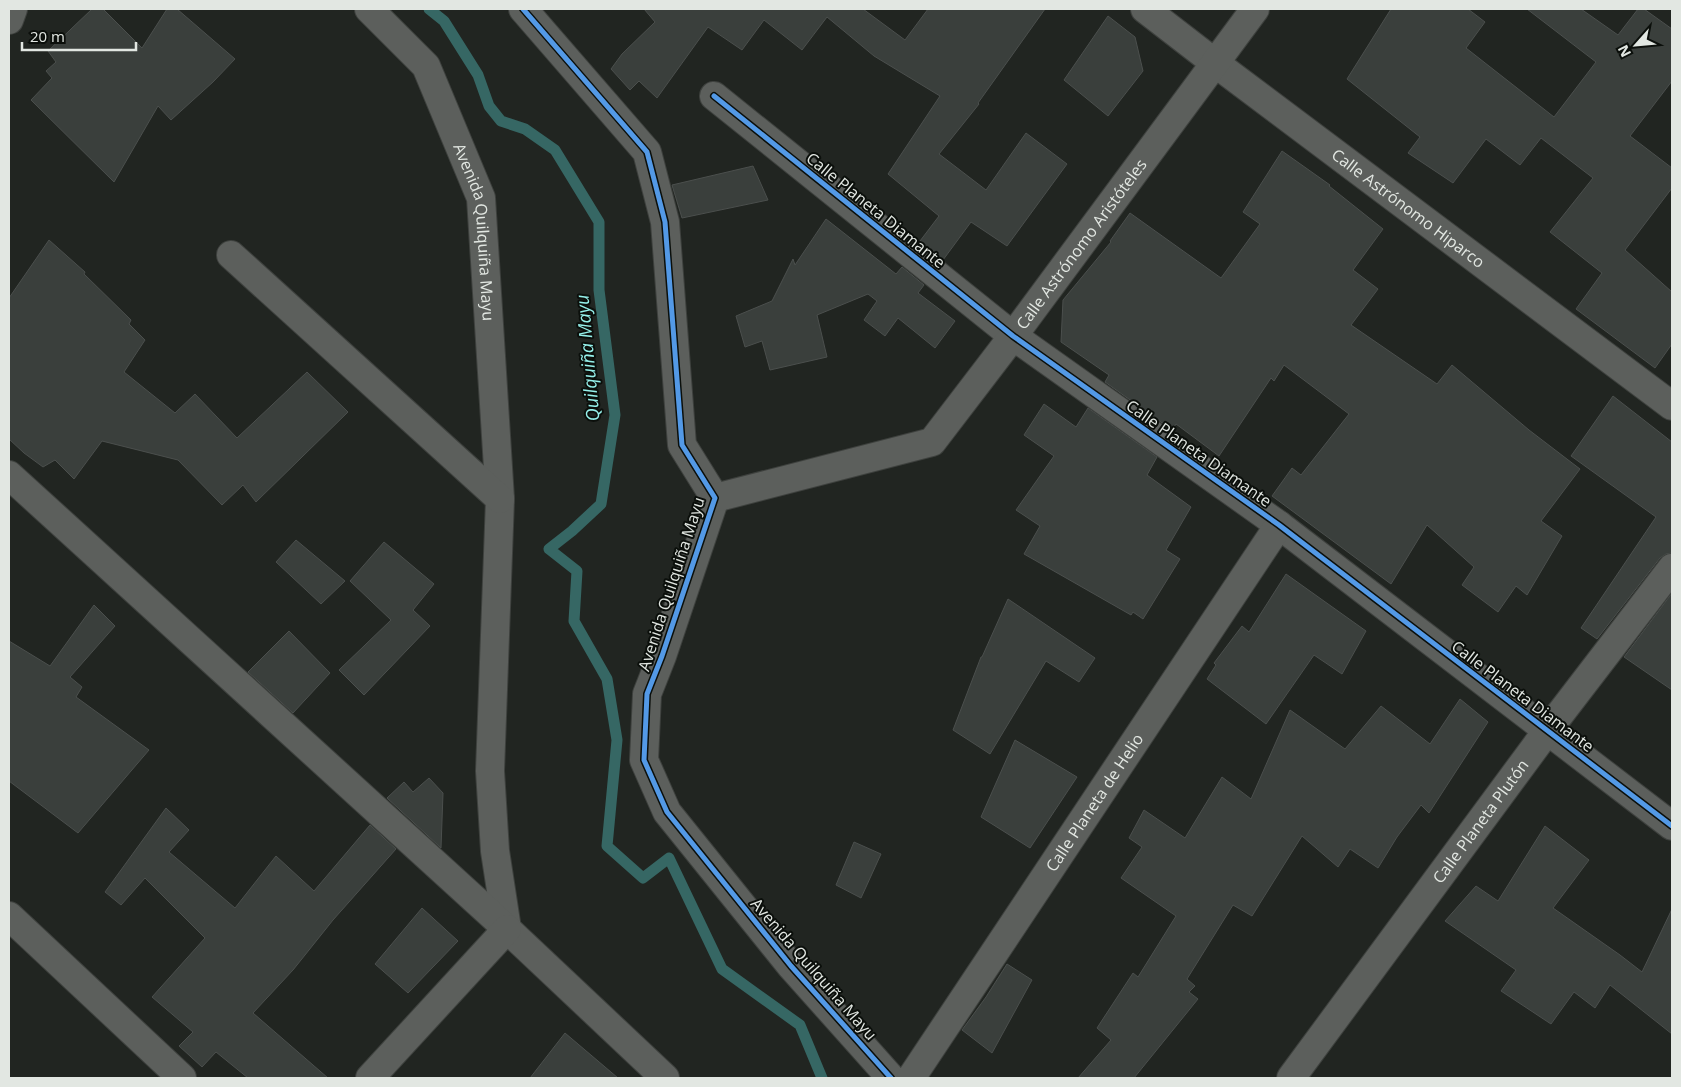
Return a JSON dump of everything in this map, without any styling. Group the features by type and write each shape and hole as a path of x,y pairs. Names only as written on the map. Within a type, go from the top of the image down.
{"street":[{"path":"9,20 13,9"},
{"name":"Avenida Quilquiña Mayu","path":"369,9 426,66 481,198 500,499 490,772 495,851 507,929"},
{"name":"Avenida Quilquiña Mayu","path":"523,9 647,152 665,222 682,445 715,498 662,656 647,694 644,760 666,812 791,966 892,1078"},
{"name":"Calle Astrónomo Hiparco","path":"1145,9 1672,406"},
{"name":"Calle Astrónomo Aristóteles","path":"715,498 932,442 1014,336 1255,9"},
{"name":"Calle Planeta Diamante","path":"714,96 1014,336 1279,525 1672,826"},
{"path":"231,254 500,499"},
{"path":"9,475 507,929 665,1078"},
{"name":"Calle Planeta de Helio","path":"911,1078 1279,525"},
{"name":"Calle Planeta Plutón","path":"1291,1078 1547,731 1672,568"},
{"path":"9,916 182,1078"},
{"path":"370,1078 507,929"}],"building":[{"path":"92,9 103,9 142,48 167,9 177,9 235,59 171,120 158,106 114,182 31,100 52,78 46,71 56,62 48,51"},
{"path":"644,9 863,9 905,40 928,9 1045,9 979,104 939,154 986,190 1026,133 1067,164 1007,246 971,222 943,260 920,241 939,216 888,174 940,96 874,56 827,17 802,50 764,20 742,50 708,27 657,98 639,81 630,90 611,69 622,54 655,22"},
{"path":"1391,9 1468,9 1485,22 1466,48 1554,117 1596,62 1527,9 1581,9 1618,35 1638,9 1644,9 1672,29 1672,81 1630,136 1672,168 1672,188 1625,250 1672,292 1672,344 1655,368 1576,309 1602,273 1550,232 1593,178 1541,138 1520,165 1486,139 1453,183 1408,153 1420,137 1347,79"},
{"path":"1108,16 1135,37 1143,71 1108,116 1064,80"},
{"path":"1282,151 1330,185 1383,229 1353,270 1378,289 1351,325 1437,384 1452,365 1529,430 1580,469 1541,521 1562,536 1527,595 1516,586 1498,612 1462,585 1474,567 1427,525 1391,584 1272,496 1292,468 1301,475 1349,414 1284,365 1274,381 1271,378 1219,456 1176,424 1172,430 1105,382 1109,375 1061,342 1063,300 1111,242 1130,213 1221,278 1260,224 1243,212"},
{"path":"753,166 768,200 682,218 672,185"},
{"path":"826,219 896,274 902,267 924,285 918,293 955,321 935,348 898,318 885,336 864,320 877,301 868,294 817,315 827,357 770,370 762,341 745,347 736,316 772,301 793,259 795,265"},
{"path":"49,240 85,272 84,274 131,320 129,324 145,340 124,372 175,413 195,394 237,438 307,372 348,412 256,502 243,485 222,505 178,460 102,441 74,479 55,460 43,467 9,439 9,298"},
{"path":"1613,396 1672,442 1672,553 1660,558 1597,639 1581,628 1656,517 1571,456"},
{"path":"1044,404 1076,427 1088,408 1157,457 1147,475 1191,507 1166,550 1180,559 1143,619 1133,612 1131,615 1024,554 1040,526 1016,510 1054,456 1024,435"},
{"path":"296,540 345,581 321,604 276,562"},
{"path":"384,542 434,584 413,610 430,626 364,695 339,670 391,620 350,581"},
{"path":"1286,574 1366,631 1342,674 1314,655 1266,724 1207,679 1216,665 1214,663 1242,626 1249,632"},
{"path":"1672,593 1672,690 1624,657"},
{"path":"1008,599 1095,658 1079,682 1046,661 990,754 953,730 981,657"},
{"path":"94,605 115,626 70,677 82,687 76,697 149,750 78,833 9,781 9,641 50,666"},
{"path":"289,631 330,673 293,713 248,672"},
{"path":"1460,699 1488,722 1429,813 1421,805 1397,837 1378,868 1350,849 1338,867 1302,836 1252,916 1233,905 1187,979 1195,986 1189,992 1198,999 1134,1078 1078,1078 1111,1040 1097,1028 1133,973 1138,977 1176,916 1121,878 1142,847 1129,838 1144,810 1185,838 1222,777 1251,799 1290,710 1345,749 1381,706 1430,744"},
{"path":"1015,740 1077,777 1030,848 981,817"},
{"path":"429,778 443,793 441,848 387,798 404,782 413,792"},
{"path":"166,808 189,830 169,852 235,908 276,856 314,891 370,825 396,849 333,920 293,970 253,1013 328,1078 248,1078 216,1052 202,1067 179,1046 193,1032 152,997 205,938 145,878 121,905 105,892"},
{"path":"1545,826 1589,860 1553,908 1642,972 1672,909 1672,1034 1610,985 1595,1008 1574,992 1551,1024 1501,991 1516,970 1445,921 1476,886 1498,901"},
{"path":"854,842 881,854 861,898 836,885"},
{"path":"422,908 458,941 408,993 375,964"},
{"path":"1007,964 1032,980 992,1053 962,1030"},
{"path":"565,1033 618,1078 530,1078"}],"waterway":[{"name":"Quilquiña Mayu","path":"429,9 444,21 478,75 489,106 501,121 525,129 555,150 599,222 599,290 615,415 601,504 549,549 577,571 574,621 607,679 617,740 607,846 643,878 669,858 722,969 800,1025 822,1078"}],"cycle path":[{"path":"523,9 647,152 665,222 682,445 715,498 662,656 647,694 644,760 667,812 791,966 891,1078"},
{"path":"714,96 1013,336 1279,525 1672,826"}]}
